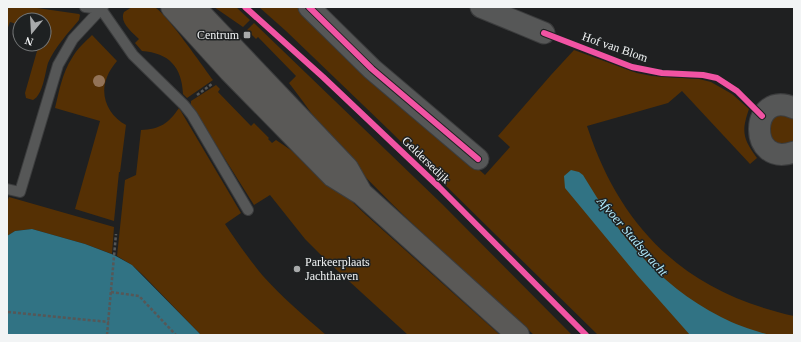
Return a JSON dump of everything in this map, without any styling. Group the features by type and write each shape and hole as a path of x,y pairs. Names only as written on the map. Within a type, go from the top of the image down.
{"main road":[{"path":"172,7 230,71 333,176 362,194 518,335"},
{"path":"194,7 347,168 362,194"}],"street":[{"path":"309,7 372,69 478,159"},
{"path":"481,7 544,33"},
{"path":"794,108 788,105 780,105 774,106 767,110 759,122 758,130 763,144 768,150 783,155 794,152"}],"lane":[{"path":"85,7 102,8"},
{"path":"7,188 20,192 58,65 73,39 102,8"},
{"path":"102,8 133,55 184,105 192,116 248,210"}],"path":[{"path":"107,335 116,234"},
{"path":"112,292 139,296 176,335"},
{"path":"8,312 109,322"}],"shaded area":[{"path":"152,6 159,11 175,28 213,80 187,98 183,94 182,84 177,69 172,63 167,58 160,55 142,51 135,43 139,39 127,27 123,19 124,12 132,7"},
{"path":"7,7 30,7 80,15 79,20 54,51 48,63 45,78 39,94 33,100 26,98 25,93 37,52 52,52 52,12 12,12 12,23 10,22 7,30"},
{"path":"214,7 236,7 250,20 243,27"},
{"path":"259,7 300,7 485,175 510,147 498,136 574,50 637,73 652,76 699,79 711,82 732,94 749,109 744,130 746,140 757,158 750,164 682,91 668,103 587,126 602,165 620,198 640,227 664,252 691,274 722,291 756,306 794,316 794,335 598,335 388,129"},
{"path":"254,23 442,204 572,335 534,335 436,246 365,177 329,136 289,83 296,76 258,37 256,39 247,30"},
{"path":"92,35 117,61 107,77 104,91 110,111 126,125 114,221 75,209 100,121 55,108 61,83 69,64 76,52"},
{"path":"216,85 220,89 218,92 251,126 254,123 272,143 276,140 316,167 366,215 500,335 408,335 305,239 270,195 254,205 191,105 191,101"},
{"path":"179,108 241,213 225,224 263,276 301,314 326,335 201,335 144,276 132,265 117,256 125,180 136,175 141,130 163,125"},
{"path":"777,114 794,118 794,142 788,146 773,143 767,125"},
{"path":"9,197 114,227 112,254 85,244 32,229 15,231 7,236 7,202"}],"water":[{"path":"571,170 579,172 583,175 626,238 659,273 678,289 698,304 727,320 769,335 690,335 637,275 565,188 564,176"},
{"path":"32,229 85,244 114,255 132,265 201,335 7,335 7,236 15,231"}],"cycle path":[{"name":"Geldersedijk","path":"245,7 323,77 439,187 586,335"},
{"path":"309,7 372,69 478,159"},
{"name":"Hof van Blom","path":"544,33 632,67 662,73 703,75 717,78 737,91 762,116"}],"place":[{"name":"Centrum","path":"247,35"},
{"name":"Parkeerplaats Jachthaven","path":"297,269"}],"water label":[{"name":"Afvoer Stadsgracht","path":"633,236"}]}
